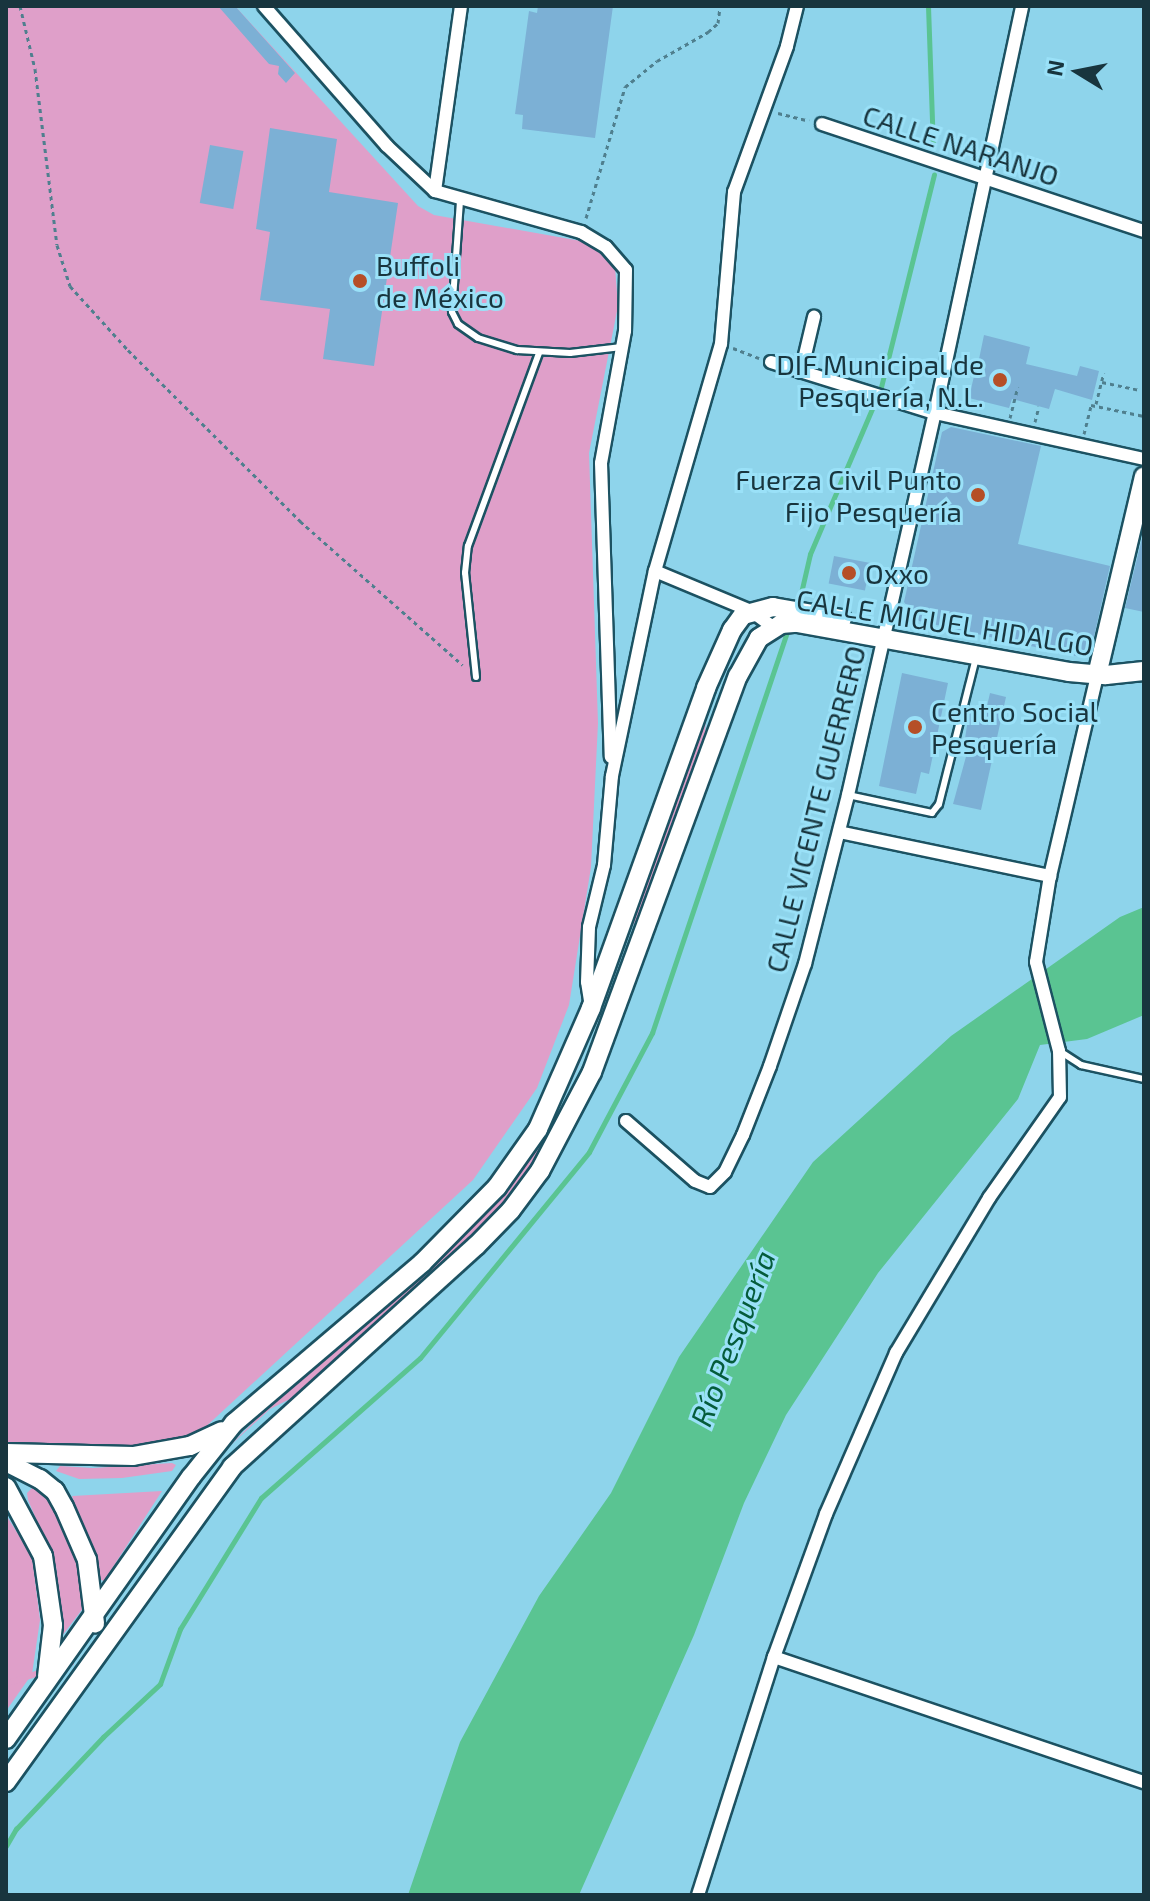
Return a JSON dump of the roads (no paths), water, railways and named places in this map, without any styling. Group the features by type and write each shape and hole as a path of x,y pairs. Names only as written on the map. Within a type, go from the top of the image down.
{"main road":[{"path":"1098,672 1143,487"},
{"path":"6,1453 81,1458 159,1453 202,1442 234,1423 422,1263 497,1187 538,1129 591,1008 707,683 732,630 751,611 773,607 801,610 884,632 1098,672 1144,668"},
{"name":"CALLE MIGUEL HIDALGO","path":"773,627 797,623 884,632"},
{"path":"6,1782 232,1467 476,1246 511,1210 540,1171 580,1098 613,1017 738,676 753,644 773,627"},
{"path":"591,1008 613,1017"},
{"path":"6,1739 191,1477 234,1423"},
{"path":"6,1462 40,1479 55,1491 87,1560 95,1617 85,1661 6,1771"},
{"path":"6,1487 33,1531 43,1556 51,1594 52,1655 45,1683"}],"street":[{"path":"264,6 387,146 435,191 460,201 581,232 606,247 626,270 628,305 601,476 612,776"},
{"path":"435,191 461,6"},
{"path":"591,1008 587,982 589,927 604,865 612,776 655,571 721,344 734,192 787,46 797,6"},
{"name":"CALLE VICENTE GUERRERO","path":"626,1121 695,1181 710,1187 725,1172 770,1066 805,964 848,795 935,413 1022,6"},
{"name":"CALLE NARANJO","path":"822,124 1144,231"},
{"path":"801,372 814,317"},
{"path":"771,362 935,413 1144,459"},
{"name":"CALLE MIGUEL HIDALGO","path":"655,571 751,611 773,627"},
{"path":"698,1895 774,1657 826,1514 896,1353 960,1243 1060,1097 1059,1051 1036,962 1050,876 1098,672"},
{"path":"839,832 1050,876"},
{"path":"774,1657 1144,1782"}],"lane":[{"path":"460,201 455,320 478,338 499,346 539,353 622,347"},
{"path":"476,677 465,560 539,353"},
{"path":"848,795 932,813 939,804 978,651"},
{"path":"1059,1051 1081,1065 1144,1079"}],"water":[{"name":"Río Pesquería","path":"1144,907 1144,1015 1087,1039 1040,1045 1018,1099 878,1273 786,1415 744,1503 694,1635 579,1895 408,1895 460,1742 539,1596 611,1493 679,1357 813,1162 951,1036 1120,917"}],"waterway":[{"path":"928,6 933,147"},
{"path":"881,387 934,174"},
{"path":"801,593 810,554 873,406"},
{"path":"6,1846 16,1829 103,1737 160,1684 180,1629 261,1498 420,1358 589,1152 652,1033 788,630"}],"place":[{"name":"Buffoli de México","path":"360,281"},
{"name":"DIF Municipal de Pesquería, N.L.","path":"1000,380"},
{"name":"Fuerza Civil Punto Fijo Pesquería","path":"978,495"},
{"name":"Oxxo","path":"849,573"},
{"name":"Centro Social Pesquería","path":"915,727"}]}
